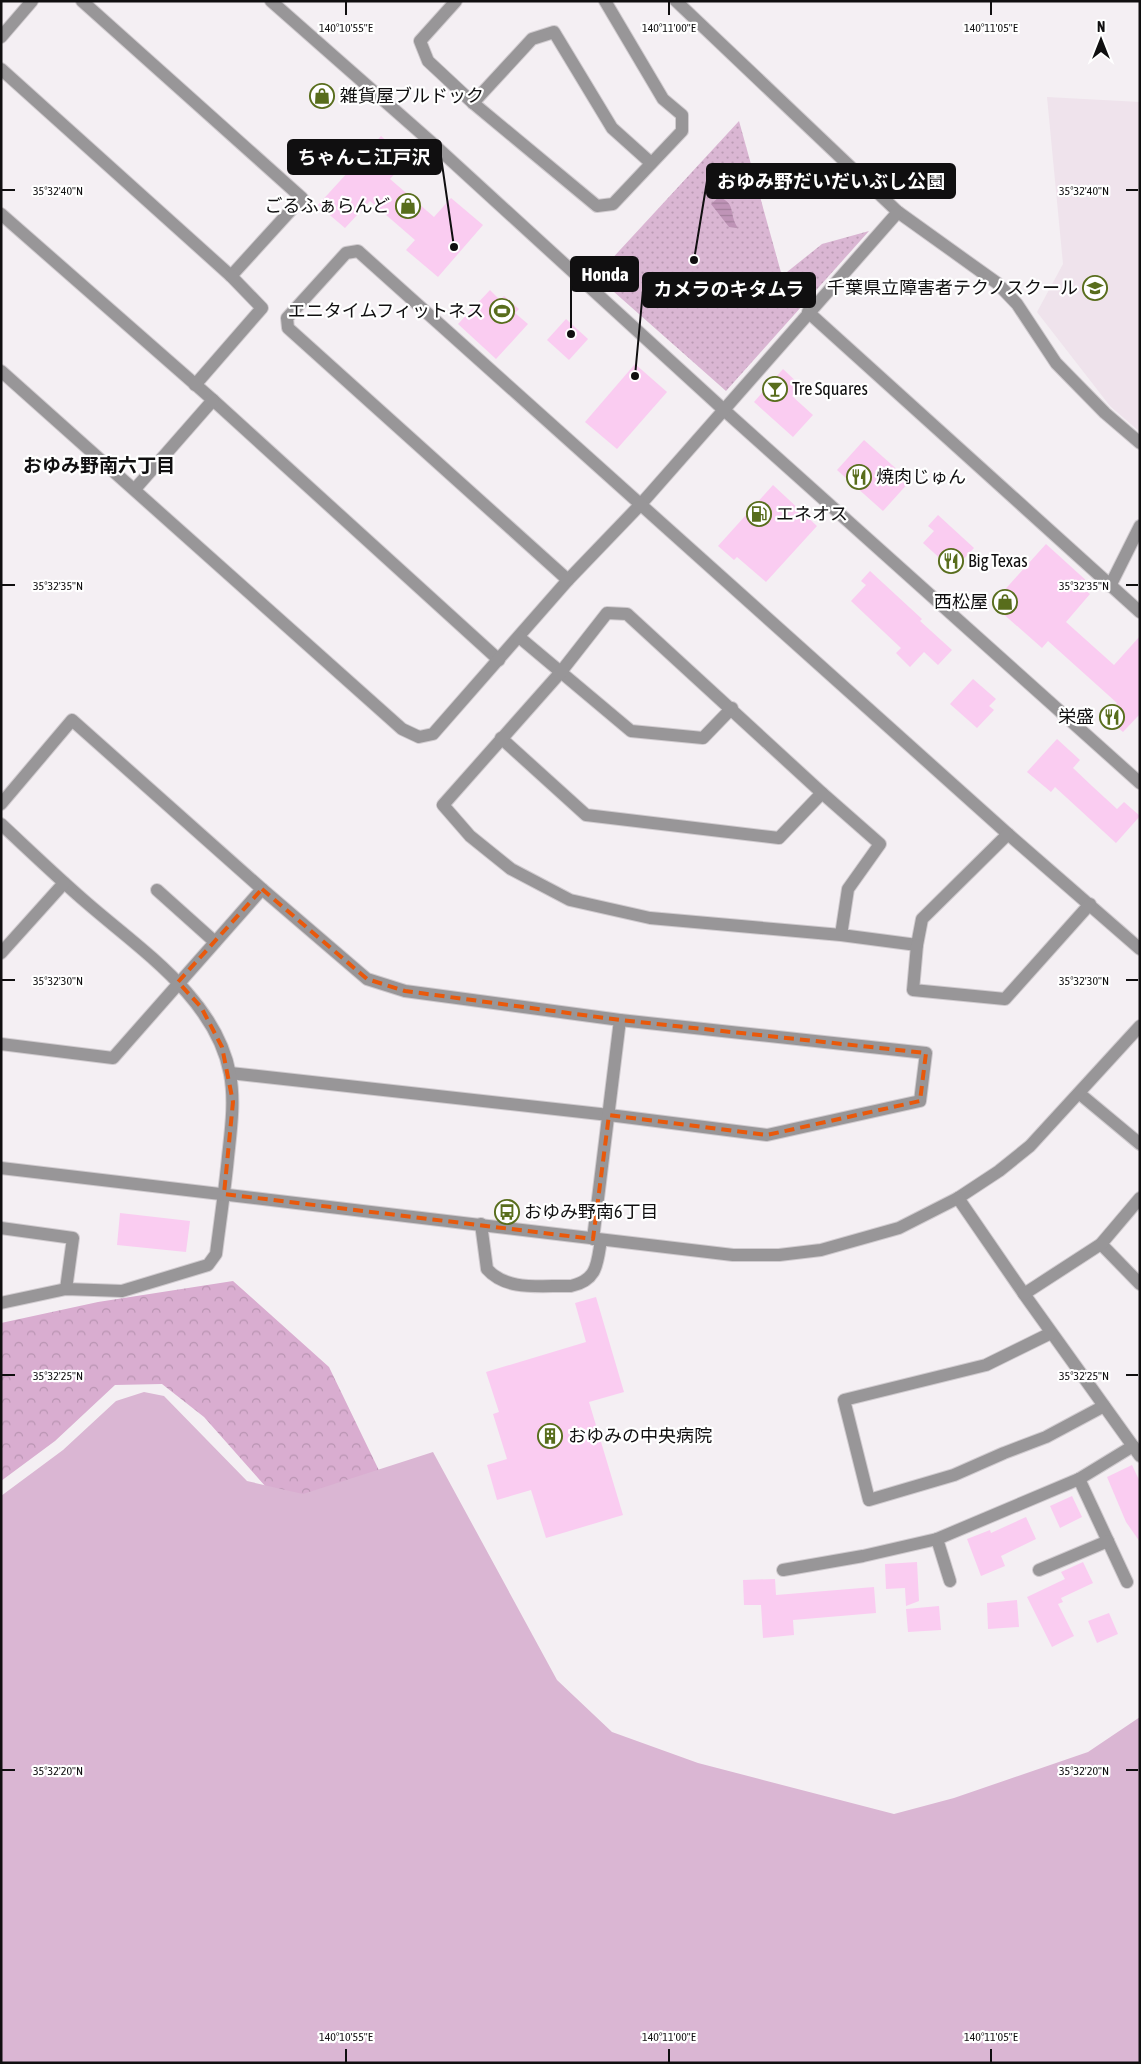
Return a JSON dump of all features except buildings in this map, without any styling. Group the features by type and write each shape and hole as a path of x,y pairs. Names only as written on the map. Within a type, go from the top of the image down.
{"street":[{"path":"1,37 32,1"},
{"path":"82,1 302,198 231,276"},
{"path":"271,1 431,142 724,410 1140,783"},
{"path":"456,1 420,41 428,60 473,103 597,206 613,204 682,131 682,115 663,99 605,1"},
{"path":"676,1 898,212 998,283 1017,304 1056,363 1105,413 1140,443"},
{"path":"473,103 532,39 554,32 612,128 651,163"},
{"path":"1,69 231,276 262,308 195,385"},
{"path":"1,371 402,730 419,737 433,734 568,580 641,504 898,212"},
{"path":"1,214 213,400 499,660"},
{"path":"568,580 288,328 287,318 346,252 358,251 1008,834 1140,949"},
{"path":"808,312 1140,612"},
{"path":"135,489 213,400"},
{"path":"1110,586 1140,526"},
{"path":"841,935 848,889 880,844 627,614 607,613 560,673 443,804 470,836 511,868 570,900 650,918 841,935 917,945"},
{"path":"519,637 631,731 702,738 732,708"},
{"path":"1,804 72,720 262,889 367,979 405,991 620,1020 926,1053 920,1101 767,1135 609,1115 230,1073"},
{"path":"501,738 586,815 778,838 822,793"},
{"path":"1,824 64,883 178,982 201,1007 222,1047 230,1073 233,1102 216,1254 208,1265 122,1291 66,1289 1,1303"},
{"path":"1008,834 922,919 917,945 913,990 1005,998 1090,904"},
{"path":"1,953 64,883"},
{"path":"1,1044 113,1058 178,982 262,889"},
{"path":"157,890 215,942"},
{"path":"480,1224 486,1269 498,1279 510,1284 571,1286 579,1284 592,1275 596,1268 609,1115 620,1020"},
{"path":"1,1168 733,1255 779,1255 821,1250 891,1230 958,1198 999,1171 1030,1146 1080,1094 1140,1026"},
{"path":"1080,1094 1140,1144"},
{"path":"783,1570 863,1556 937,1540 1079,1480 1136,1451 1051,1333 958,1198"},
{"path":"1024,1294 1101,1244 1140,1198"},
{"path":"1,1228 73,1238 66,1289"},
{"path":"1101,1244 1140,1284"},
{"path":"1051,1333 986,1364 844,1400 869,1500 954,1476 1004,1453 1046,1437 1104,1406"},
{"path":"1079,1480 1127,1582"},
{"path":"937,1540 950,1581"},
{"path":"1039,1570 1108,1542"}],"highlighted area":[{"path":"262,889 367,979 405,991 620,1020 926,1053 920,1101 767,1135 609,1115 593,1239 224,1194 233,1102 222,1047 201,1007 178,982"}],"shaded area":[{"name":"千葉県立障害者テクノスクール","path":"1047,97 1140,102 1140,432 1110,406 1037,312 1063,264"},
{"path":"739,121 782,276 822,244 869,231 726,391 596,276"},
{"path":"719,197 730,206 738,228 729,227 711,204"},
{"path":"144,1392 164,1396 247,1481 303,1494 433,1452 557,1680 612,1732 698,1763 894,1814 954,1798 1088,1752 1140,1717 1140,2063 1,2063 1,1496 63,1450 116,1401"}],"green space":[{"path":"233,1281 329,1367 402,1518 468,1611 879,1977 266,1487 204,1417 162,1384 115,1385 55,1441 1,1481 1,1323 98,1302"}],"place":[{"name":"雑貨屋ブルドック","path":"322,96"},
{"name":"ごるふぁらんど","path":"408,206"},
{"name":"ちゃんこ江戸沢","path":"454,247"},
{"name":"おゆみ野だいだいぶし公園","path":"694,260"},
{"name":"千葉県立障害者テクノスクール","path":"1095,288"},
{"name":"エニタイムフィットネス","path":"502,311"},
{"name":"Honda","path":"571,334"},
{"name":"カメラのキタムラ","path":"635,376"},
{"name":"Tre Squares","path":"775,389"},
{"name":"焼肉じゅん","path":"859,477"},
{"name":"エネオス","path":"759,514"},
{"name":"Big Texas","path":"951,561"},
{"name":"西松屋","path":"1005,602"},
{"name":"栄盛","path":"1112,717"},
{"name":"おゆみ野南6丁目","path":"507,1212"},
{"name":"おゆみの中央病院","path":"550,1436"}],"district":[{"name":"おゆみ野南六丁目","path":"99,465"}]}
